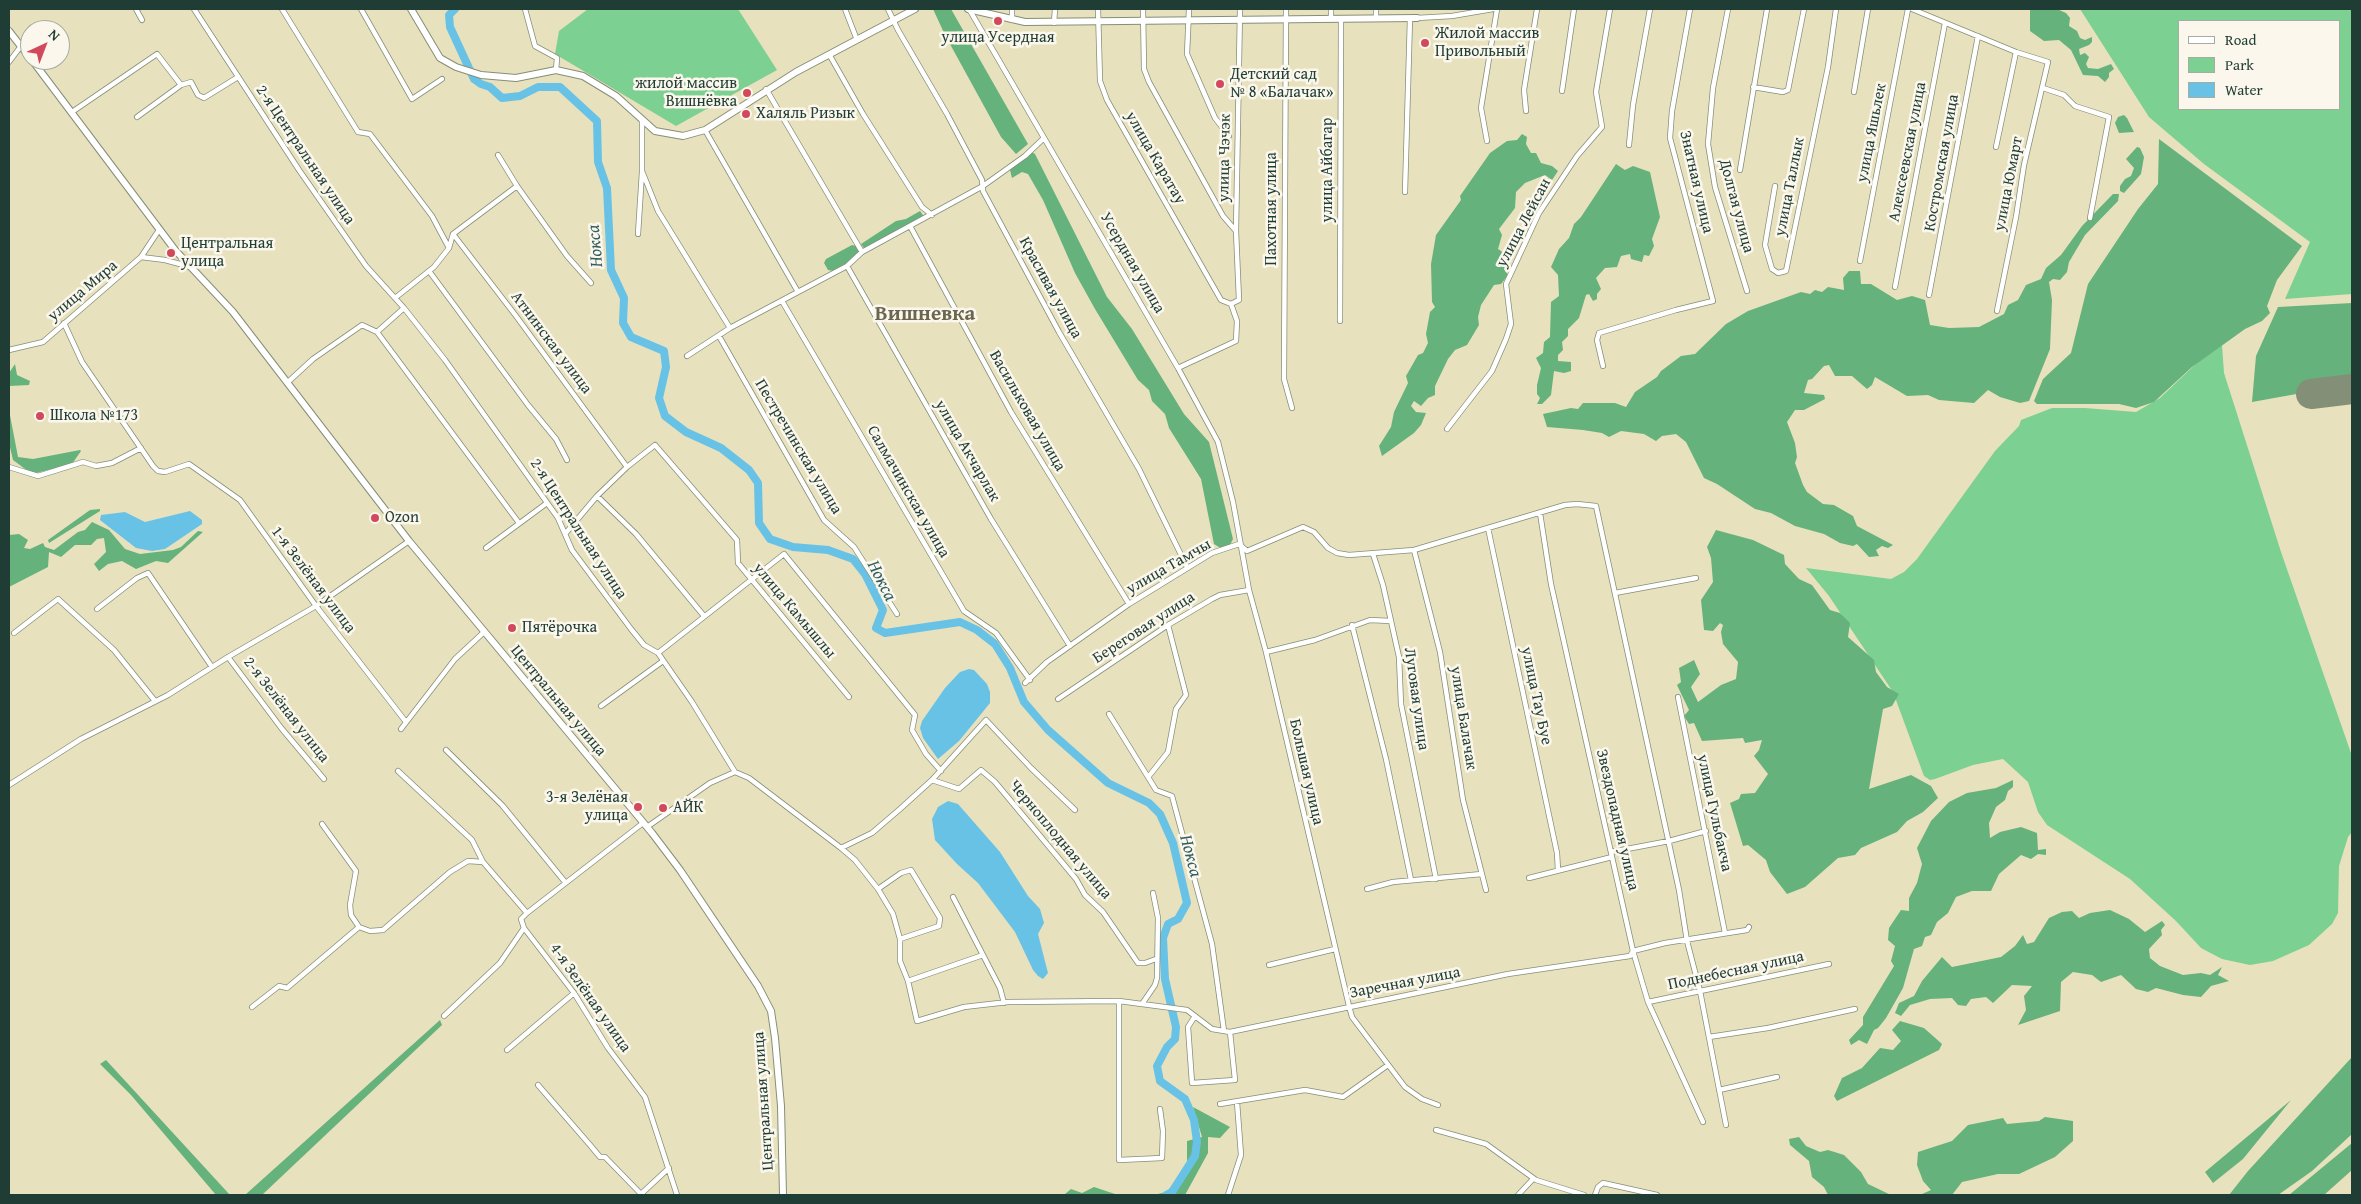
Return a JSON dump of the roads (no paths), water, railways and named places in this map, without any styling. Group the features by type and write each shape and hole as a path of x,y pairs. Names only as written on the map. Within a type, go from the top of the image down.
{"street":[{"path":"136,9 142,20"},
{"name":"2-я Центральная улица","path":"194,9 366,266 404,308 445,360 548,503 558,518 572,550 644,645 658,653 692,702 735,772 749,778 841,848 855,860 878,890 893,914 900,939 900,961 908,981 917,1021 964,1007 1004,1003 1119,1001 1187,1010 1194,1016"},
{"path":"282,9 358,132 370,134 432,216 449,248"},
{"path":"361,9 412,99 442,79"},
{"path":"410,9 440,58 456,67 481,75 516,78 556,70 583,76 616,96 655,131 673,136 683,136 705,130 766,89 915,9"},
{"path":"525,9 535,46 557,58 556,70"},
{"path":"845,9 857,40"},
{"name":"Красивая улица","path":"888,9 892,20 947,114 982,180 983,191 1059,332 1139,468 1187,567"},
{"path":"968,9 1012,20 1054,23 1413,18 1452,16 1493,9"},
{"name":"Усердная улица","path":"968,9 1178,368 1218,442 1233,502 1239,544"},
{"path":"1012,9 1012,20"},
{"path":"1054,9 1054,23"},
{"name":"улица Каратау","path":"1098,9 1100,81 1107,100 1221,300 1232,304"},
{"path":"1143,9 1144,69 1149,82 1223,216 1236,231"},
{"path":"1189,9 1188,54 1215,118 1229,136"},
{"name":"улица Чэчэк","path":"1232,304 1239,300 1236,231 1240,9"},
{"name":"Пахотная улица","path":"1286,9 1284,379 1292,408"},
{"path":"1331,9 1331,18"},
{"path":"1376,9 1376,18"},
{"path":"1486,141 1481,108 1497,9"},
{"path":"1526,111 1524,90 1537,9"},
{"path":"1562,91 1574,9"},
{"name":"улица Лейсан","path":"1447,429 1492,371 1506,339 1511,324 1506,284 1539,213 1572,164 1602,127 1596,92 1610,9"},
{"path":"1629,145 1633,105 1650,9"},
{"name":"Знатная улица","path":"1602,366 1598,340 1599,333 1713,301 1670,138 1672,111 1690,9"},
{"name":"Долгая улица","path":"1728,9 1713,88 1708,144 1715,187 1747,291"},
{"path":"1740,170 1766,9"},
{"path":"1753,87 1783,92 1788,90 1804,9"},
{"name":"улица Таллык","path":"1775,186 1764,245 1772,269 1778,273 1786,271 1828,67 1836,9"},
{"name":"улица Яшьлек","path":"1854,92 1868,9"},
{"name":"улица Яшьлек","path":"1860,261 1908,9"},
{"path":"1912,9 2016,52 1996,147"},
{"path":"1405,192 1413,18"},
{"name":"улица Айбагар","path":"1340,322 1341,19"},
{"name":"Алексеевская улица","path":"1895,287 1945,23"},
{"name":"Центральная улица","path":"9,31 20,45"},
{"name":"Костромская улица","path":"1929,295 1978,36"},
{"path":"9,62 20,47"},
{"name":"улица Юмарт","path":"1996,311 2016,216 2024,165 2048,62 2016,52"},
{"path":"72,112 157,54 181,85"},
{"path":"829,54 863,114 922,207 932,215"},
{"name":"Центральная улица","path":"40,70 160,230 233,312 409,541 483,633 645,825 680,870 758,986 771,1011 781,1106 783,1195"},
{"path":"137,117 181,85 191,82 198,95 204,98 238,77"},
{"path":"2043,88 2064,95 2075,106 2109,117 2090,218"},
{"path":"766,89 862,252"},
{"path":"638,234 642,171 642,120"},
{"path":"705,130 798,292"},
{"path":"687,356 730,328 847,266 862,252 983,186 1025,156 1044,138"},
{"path":"498,155 517,186 567,256 591,283"},
{"path":"642,171 658,210 730,328"},
{"path":"395,298 434,267 449,248 453,234 517,186"},
{"name":"Васильковая улица","path":"910,226 1011,412 1129,604"},
{"name":"улица Мира","path":"9,350 44,342 141,257 160,230"},
{"name":"Атнинская улица","path":"453,234 518,318 627,467"},
{"path":"141,257 193,268"},
{"name":"улица Акчарлак","path":"847,266 991,519 1070,646"},
{"path":"429,271 528,405 556,439 567,460"},
{"name":"Салмачинская улица","path":"782,301 964,612 996,632 1027,681"},
{"path":"1178,368 1236,341 1237,321 1232,304"},
{"path":"377,332 404,308"},
{"path":"9,467 38,476 83,462 96,466 112,463 140,448 82,362 64,323"},
{"path":"288,382 313,359 362,325 377,332 519,524"},
{"name":"Пестречинская улица","path":"719,336 824,520 854,547 897,614"},
{"name":"улица Камышлы","path":"627,467 655,445 737,540 738,563 849,697"},
{"name":"1-я Зелёная улица","path":"140,448 158,471 165,472 189,464 240,500 316,606 406,722"},
{"path":"565,534 597,496 627,467"},
{"path":"597,496 636,534 704,616"},
{"path":"486,548 548,503"},
{"name":"улица Тамчы","path":"1027,681 1047,662 1129,604 1212,553 1239,544 1247,550 1270,543 1303,527 1314,532 1328,548 1338,552 1349,555 1373,554 1414,550 1565,505 1596,506 1615,593"},
{"name":"Звездопадная улица","path":"1540,513 1551,584 1633,951 1648,1002 1703,1122"},
{"name":"улица Тау Буе","path":"1488,528 1557,853 1558,870"},
{"path":"9,785 81,739 155,701 316,606 409,541"},
{"name":"Большая улица","path":"1239,544 1352,1017 1405,1087 1422,1100 1438,1105"},
{"name":"улица Балачак","path":"1414,550 1440,652 1463,800 1486,890"},
{"path":"658,653 784,554 915,715 912,730 926,754 940,771"},
{"name":"Луговая улица","path":"1373,554 1399,657 1401,704 1436,879"},
{"path":"97,609 138,578 148,573 212,667"},
{"path":"1696,578 1615,593 1669,841 1687,940 1700,991 1726,1126"},
{"name":"Береговая улица","path":"1058,699 1168,625 1220,595 1249,590"},
{"path":"14,633 58,599 114,650 155,701"},
{"path":"1266,652 1315,640 1370,620 1391,621"},
{"path":"1148,776 1168,752 1176,709 1186,695 1182,686 1176,649 1168,625"},
{"path":"1352,626 1386,759 1411,880"},
{"path":"401,729 455,659 483,633"},
{"name":"2-я Зелёная улица","path":"228,657 282,729 324,779"},
{"path":"601,706 663,661"},
{"name":"улица Гульбакча","path":"1678,697 1725,933"},
{"path":"1109,714 1156,790 1172,796 1212,944 1227,1032 1235,1080 1192,1083 1188,1027 1194,1016 1212,1029 1227,1032"},
{"path":"841,848 872,833 932,780 986,720 1031,768 1075,810"},
{"path":"446,750 502,805 565,882"},
{"name":"Черноплодная улица","path":"932,780 960,789 980,770 995,782 1076,879 1085,896 1103,912 1138,963 1145,963 1156,959"},
{"path":"398,771 472,840 483,862 527,913"},
{"path":"444,1016 500,963 524,928 521,919 527,913 565,882 645,825 710,783 735,772"},
{"path":"322,824 356,871 350,905 351,915 359,927 370,931 383,930 415,900 450,872 468,861 483,862"},
{"path":"1529,878 1611,854 1706,831"},
{"path":"878,890 901,873 911,870 940,918 939,926 900,939"},
{"path":"1367,889 1411,880 1482,874"},
{"path":"1142,1004 1155,985 1158,918 1153,893"},
{"path":"952,897 1000,988 1004,1003"},
{"path":"252,1007 279,986 287,988 359,927"},
{"name":"4-я Зелёная улица","path":"524,928 574,992 608,1048 645,1096 677,1195"},
{"name":"Заречная улица","path":"1227,1032 1508,974 1630,956 1633,951 1747,930 1749,928"},
{"path":"1270,965 1336,949"},
{"path":"908,981 983,955"},
{"name":"Поднебесная улица","path":"1648,1002 1829,964"},
{"path":"508,1050 574,992"},
{"path":"1119,1001 1119,1160 1162,1158 1163,1131 1160,1109"},
{"path":"1709,1038 1768,1028 1855,1009"},
{"path":"1220,1104 1306,1090 1342,1097 1388,1065"},
{"path":"1720,1090 1777,1077"},
{"path":"538,1085 595,1151 600,1156 605,1157 640,1194 669,1168"},
{"path":"1228,1195 1241,1154 1237,1102"},
{"path":"1436,1130 1486,1144 1533,1178 1584,1195"},
{"path":"1518,1195 1533,1178"},
{"path":"1595,1195 1598,1187 1603,1183 1657,1195"}],"water":[{"path":"190,511 202,520 202,524 165,549 152,551 136,548 100,520 101,515 125,512 145,522"},
{"path":"969,669 974,670 987,684 990,692 990,703 959,741 938,759 923,738 920,728 922,721 945,688 960,672"},
{"path":"948,801 958,804 1000,852 1028,896 1040,909 1044,923 1038,934 1048,973 1043,979 1033,970 1015,932 978,883 935,840 932,819 938,807"}],"waterway":[{"name":"Нокса","path":"455,9 449,15 450,27 474,79 490,87 502,98 520,96 538,87 560,87 597,121 598,162 607,188 611,270 624,298 623,323 631,337 664,351 666,367 659,398 665,416 686,432 721,448 749,470 758,483 759,523 770,539 793,547 828,550 853,559 865,574 883,610 876,628 885,633 960,622 977,630 995,644 1010,668 1024,702 1048,730 1108,783 1149,803 1160,814 1173,843 1187,903 1178,919 1168,924 1163,938 1165,979 1176,1027 1175,1039 1167,1047 1157,1066 1160,1081 1185,1099 1194,1120 1197,1142 1195,1156 1172,1192 1166,1195"}],"place":[{"name":"улица Усердная","path":"998,21"},
{"name":"Жилой массив Привольный","path":"1425,43"},
{"name":"Детский сад № 8 «Балачак»","path":"1220,84"},
{"name":"жилой массив Вишнёвка","path":"747,93"},
{"name":"Халяль Ризык","path":"746,114"},
{"name":"Центральная улица","path":"171,253"},
{"name":"Школа №173","path":"40,416"},
{"name":"Ozon","path":"375,518"},
{"name":"Пятёрочка","path":"512,628"},
{"name":"3-я Зелёная улица","path":"638,807"},
{"name":"АЙК","path":"663,808"}],"district":[{"name":"Вишневка","path":"925,315"}]}
